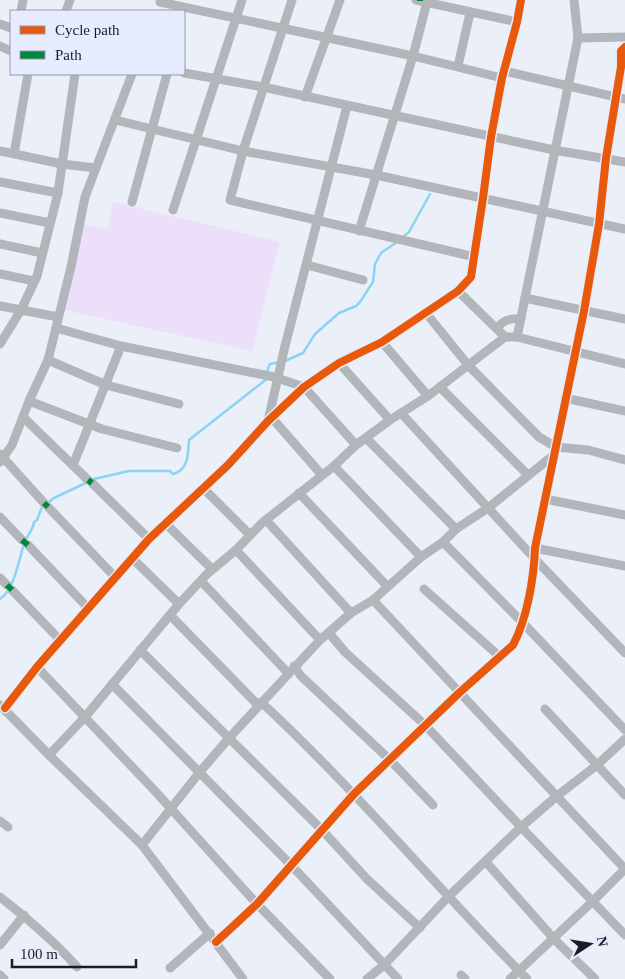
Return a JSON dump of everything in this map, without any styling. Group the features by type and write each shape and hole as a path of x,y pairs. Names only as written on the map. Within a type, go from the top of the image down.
{"street":[{"path":"174,210 242,0"},
{"path":"292,0 243,151 230,195 231,201 475,257"},
{"path":"305,97 340,0"},
{"path":"416,0 517,22"},
{"path":"243,979 142,845 49,755 2,706 165,523 228,465 304,387 339,363 382,342 458,291 471,277 491,137 503,74 521,0"},
{"path":"516,337 578,38 574,0"},
{"path":"160,1 458,66 625,99"},
{"path":"359,231 413,56 427,2"},
{"path":"458,66 470,13"},
{"path":"578,38 625,37"},
{"path":"216,942 257,904 354,794 459,693 513,645 522,622 534,572 535,548 584,311 599,224 606,158 621,67 621,51 625,47"},
{"path":"185,74 263,87 491,137 625,162"},
{"path":"14,154 28,75"},
{"path":"0,344 3,334 21,310 37,276 58,193 75,75"},
{"path":"115,577 1,458 12,446 29,401 48,360 85,197 132,75"},
{"path":"132,202 167,75"},
{"path":"270,420 285,346 347,106"},
{"path":"115,120 243,151 376,175 625,229"},
{"path":"0,152 62,164 95,168"},
{"path":"0,182 58,193"},
{"path":"0,213 50,223"},
{"path":"0,244 42,253"},
{"path":"307,265 363,280"},
{"path":"0,274 34,281"},
{"path":"458,291 505,337"},
{"path":"525,298 625,319"},
{"path":"0,306 58,317"},
{"path":"426,313 468,365 539,437 555,450 588,450 625,460"},
{"path":"497,329 500,323 520,318"},
{"path":"56,328 121,346 278,379 304,387 356,445"},
{"path":"49,755 85,717 179,604 212,569 236,550 250,534 321,474 334,466 356,445 390,420 428,396 505,337 516,337 625,364"},
{"path":"382,342 428,396"},
{"path":"73,466 121,346"},
{"path":"48,360 106,386 179,404"},
{"path":"339,363 390,420"},
{"path":"440,387 528,475"},
{"path":"565,398 625,411"},
{"path":"29,401 90,425 176,448"},
{"path":"402,413 534,558 625,653"},
{"path":"24,418 150,539"},
{"path":"270,420 321,474"},
{"path":"366,438 456,529"},
{"path":"142,845 229,738 320,640 350,613 373,600 387,586 421,557 443,542 456,529 488,508 555,450"},
{"path":"334,466 421,557"},
{"path":"203,488 250,534"},
{"path":"299,493 387,586"},
{"path":"545,499 625,515"},
{"path":"0,517 88,608"},
{"path":"266,520 350,613"},
{"path":"165,523 212,569"},
{"path":"443,542 625,730"},
{"path":"535,548 625,566"},
{"path":"236,550 320,640"},
{"path":"132,558 179,604"},
{"path":"201,581 291,670 301,676 390,760 433,805"},
{"path":"6,584 60,640"},
{"path":"424,589 499,656"},
{"path":"373,600 625,869 554,939 510,979"},
{"path":"170,616 354,794 448,897 527,979"},
{"path":"329,633 345,652 426,725 625,935"},
{"path":"140,650 322,830 367,879 420,928"},
{"path":"37,666 171,808 257,904 330,979"},
{"path":"112,684 291,865 398,979"},
{"path":"545,710 625,794"},
{"path":"367,979 384,965 448,897 521,827 597,765 625,739"},
{"path":"0,821 8,827"},
{"path":"486,862 554,939 595,979"},
{"path":"0,897 60,948 77,967"},
{"path":"0,945 24,916"},
{"path":"170,968 210,933"},
{"path":"0,975 4,979"}],"shaded area":[{"path":"113,202 280,242 252,351 60,309 82,224 108,229"}],"waterway":[{"path":"403,237 409,232 430,194"},
{"path":"285,361 303,353 315,334 339,313 356,306 360,302 373,282 375,264 381,253 397,242"},
{"path":"267,373 270,364 280,362"},
{"path":"0,599 9,589 25,541 42,507 54,498 94,479 129,471 170,471 173,474 178,472 187,460 189,440 268,378"}],"marked path":[{"path":"88,480 92,483"},
{"path":"44,503 48,507"},
{"path":"22,540 28,545"},
{"path":"7,585 12,590"}],"cycle path":[{"path":"5,708 37,667 149,539 228,465 268,421 304,387 339,363 382,342 458,291 471,277 491,137 502,78 521,0"},
{"path":"216,942 257,904 354,794 459,693 513,645 518,635 529,598 535,548 584,311 599,224 606,158 621,67 621,51 625,47"}]}
